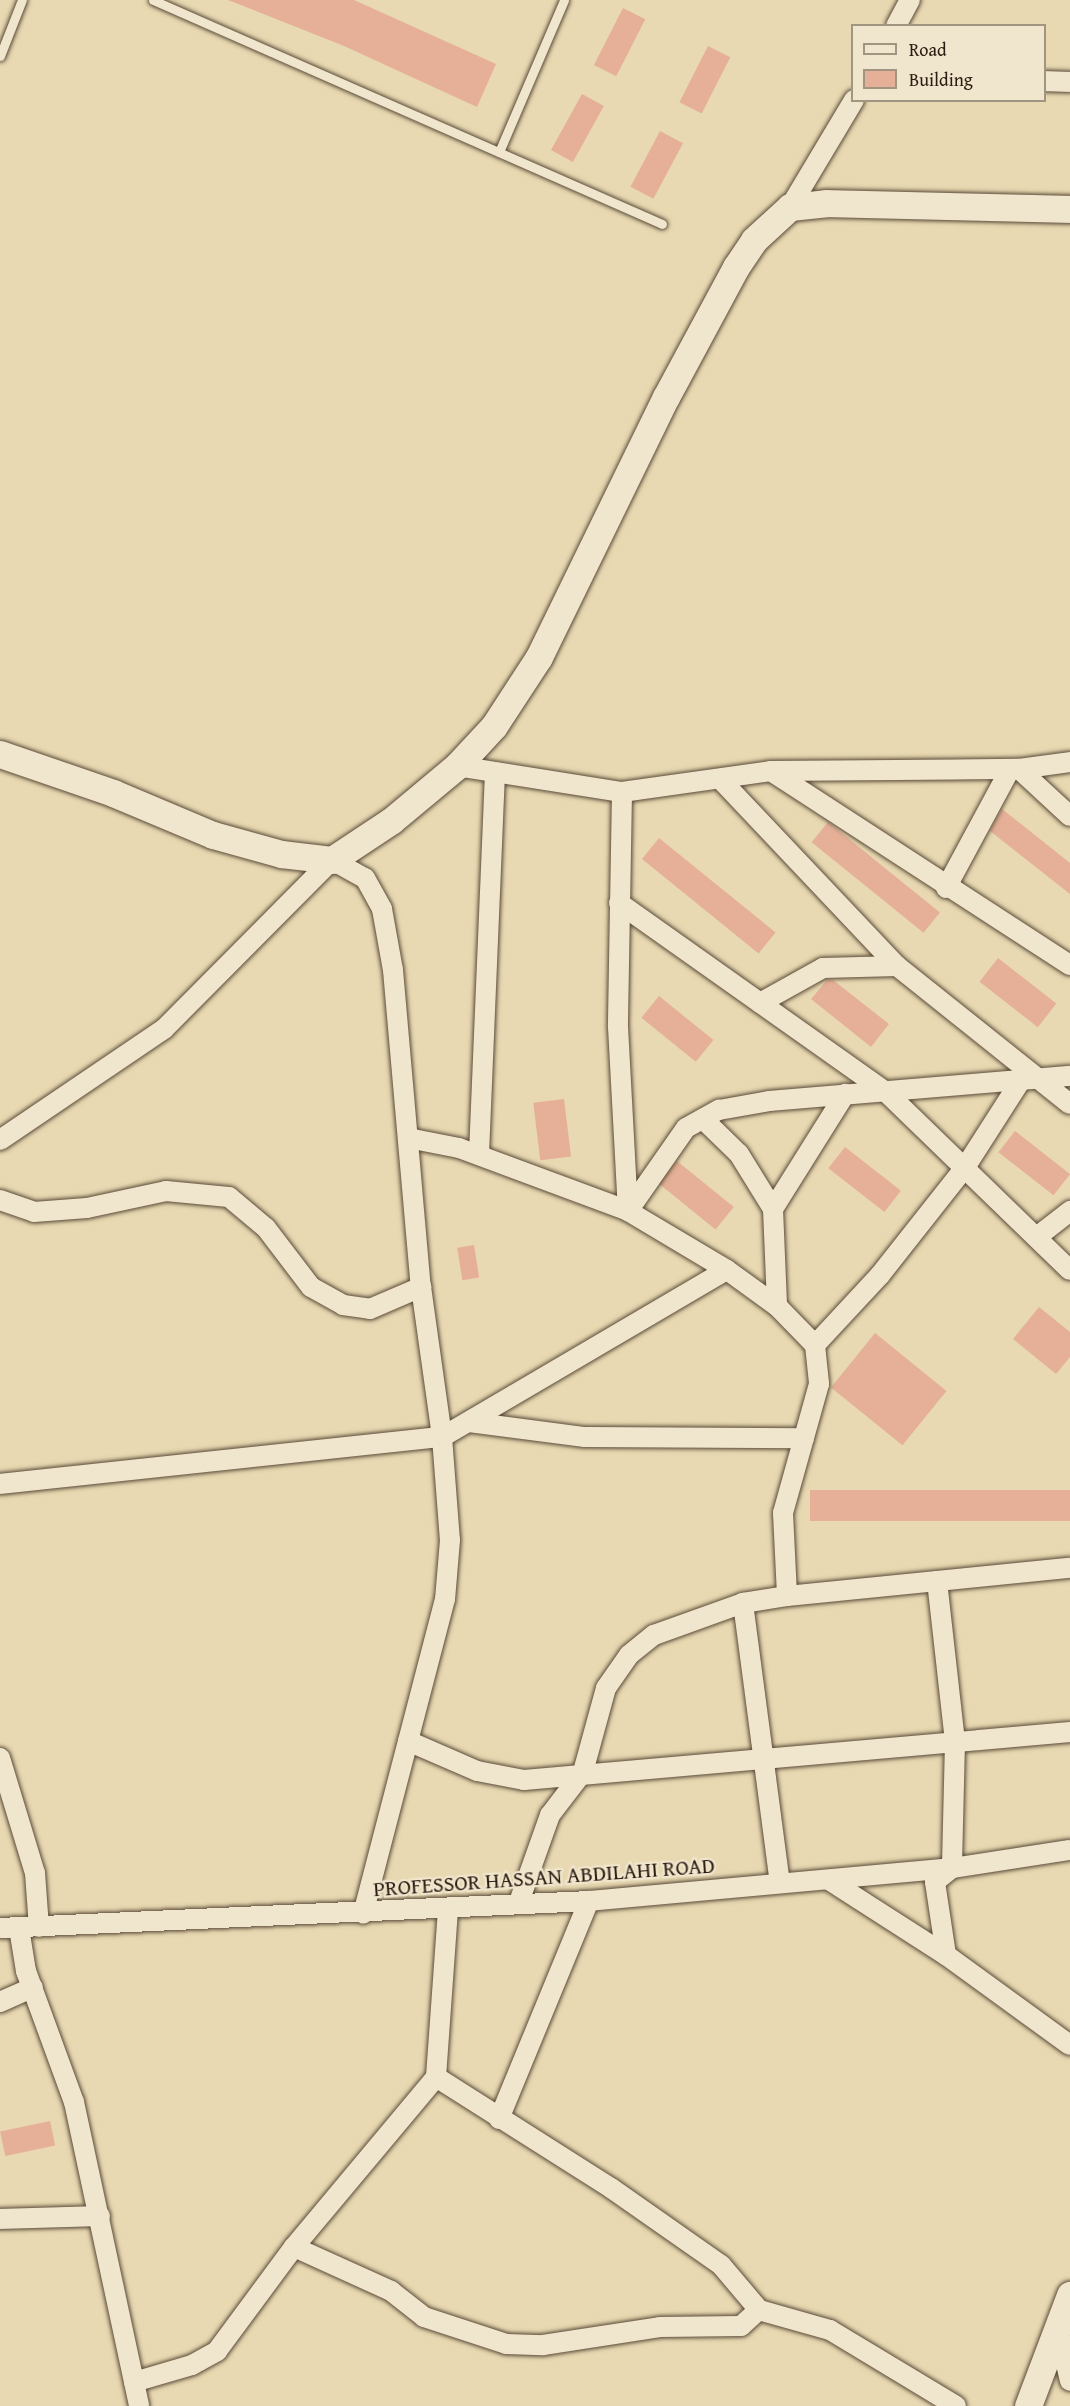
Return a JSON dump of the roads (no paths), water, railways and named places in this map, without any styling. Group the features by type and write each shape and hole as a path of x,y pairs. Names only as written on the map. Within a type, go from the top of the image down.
{"street":[{"path":"897,24 910,0"},
{"path":"1046,81 1070,82"},
{"path":"0,1140 164,1029 332,860 391,821 457,766 494,726 539,657 666,397 736,267 754,240 790,207 853,102"},
{"path":"790,207 826,203 1070,208"},
{"path":"0,754 113,793 213,835 281,854 332,860 365,878 382,909 408,1138 421,1287 442,1437 450,1540 445,1599 363,1913"},
{"path":"457,766 622,792 721,780 771,771 1014,769 1070,762"},
{"path":"1014,769 1070,816"},
{"path":"946,888 1014,769"},
{"path":"771,771 946,888 1070,965"},
{"path":"478,1154 495,772"},
{"path":"721,780 897,966 1026,1082 1070,1104"},
{"path":"622,792 618,1027 628,1211"},
{"path":"619,903 885,1091 966,1166 1070,1270"},
{"path":"760,1003 823,968 897,966"},
{"path":"628,1211 687,1128 719,1110 770,1101 1026,1082 1070,1076"},
{"path":"815,1345 880,1275 966,1166 1026,1082"},
{"path":"773,1209 845,1094"},
{"path":"703,1119 739,1154 773,1209 777,1306"},
{"path":"408,1138 478,1154 628,1211 727,1270 777,1306 815,1345 819,1384 783,1513 787,1596"},
{"path":"0,1200 34,1212 87,1208 166,1191 229,1197 266,1228 311,1287 343,1305 370,1309 421,1287"},
{"path":"1038,1236 1070,1211"},
{"path":"0,1484 442,1437 727,1270"},
{"path":"469,1422 585,1437 804,1438"},
{"path":"519,1902 550,1815 583,1772 606,1688 629,1655 654,1635 743,1604 787,1596 1070,1568"},
{"path":"937,1581 955,1742 952,1868 935,1882 946,1955"},
{"path":"743,1604 780,1883"},
{"path":"408,1741 477,1771 524,1780 583,1772 1070,1731"},
{"path":"0,1758 35,1873 39,1927"},
{"name":"PROFESSOR HASSAN ABDILAHI ROAD","path":"10,1928 363,1913 519,1902 589,1901 952,1868 1070,1850"},
{"path":"829,1880 946,1955 1070,2045"},
{"path":"499,2119 589,1901"},
{"path":"134,2382 192,2365 217,2351 294,2247 436,2077 448,1908"},
{"path":"10,1928 74,2102 139,2406"},
{"path":"0,2002 33,1987"},
{"path":"436,2077 611,2188 721,2265 759,2310 830,2330 956,2406"},
{"path":"0,2219 100,2216"},
{"path":"294,2247 391,2291 424,2317 506,2344 543,2345 660,2327 741,2326 759,2310"},
{"path":"1028,2406 1070,2295"},
{"path":"1058,2329 1070,2381"}],"lane":[{"path":"0,56 22,0"},
{"path":"153,0 662,224"},
{"path":"499,152 564,0"}]}
